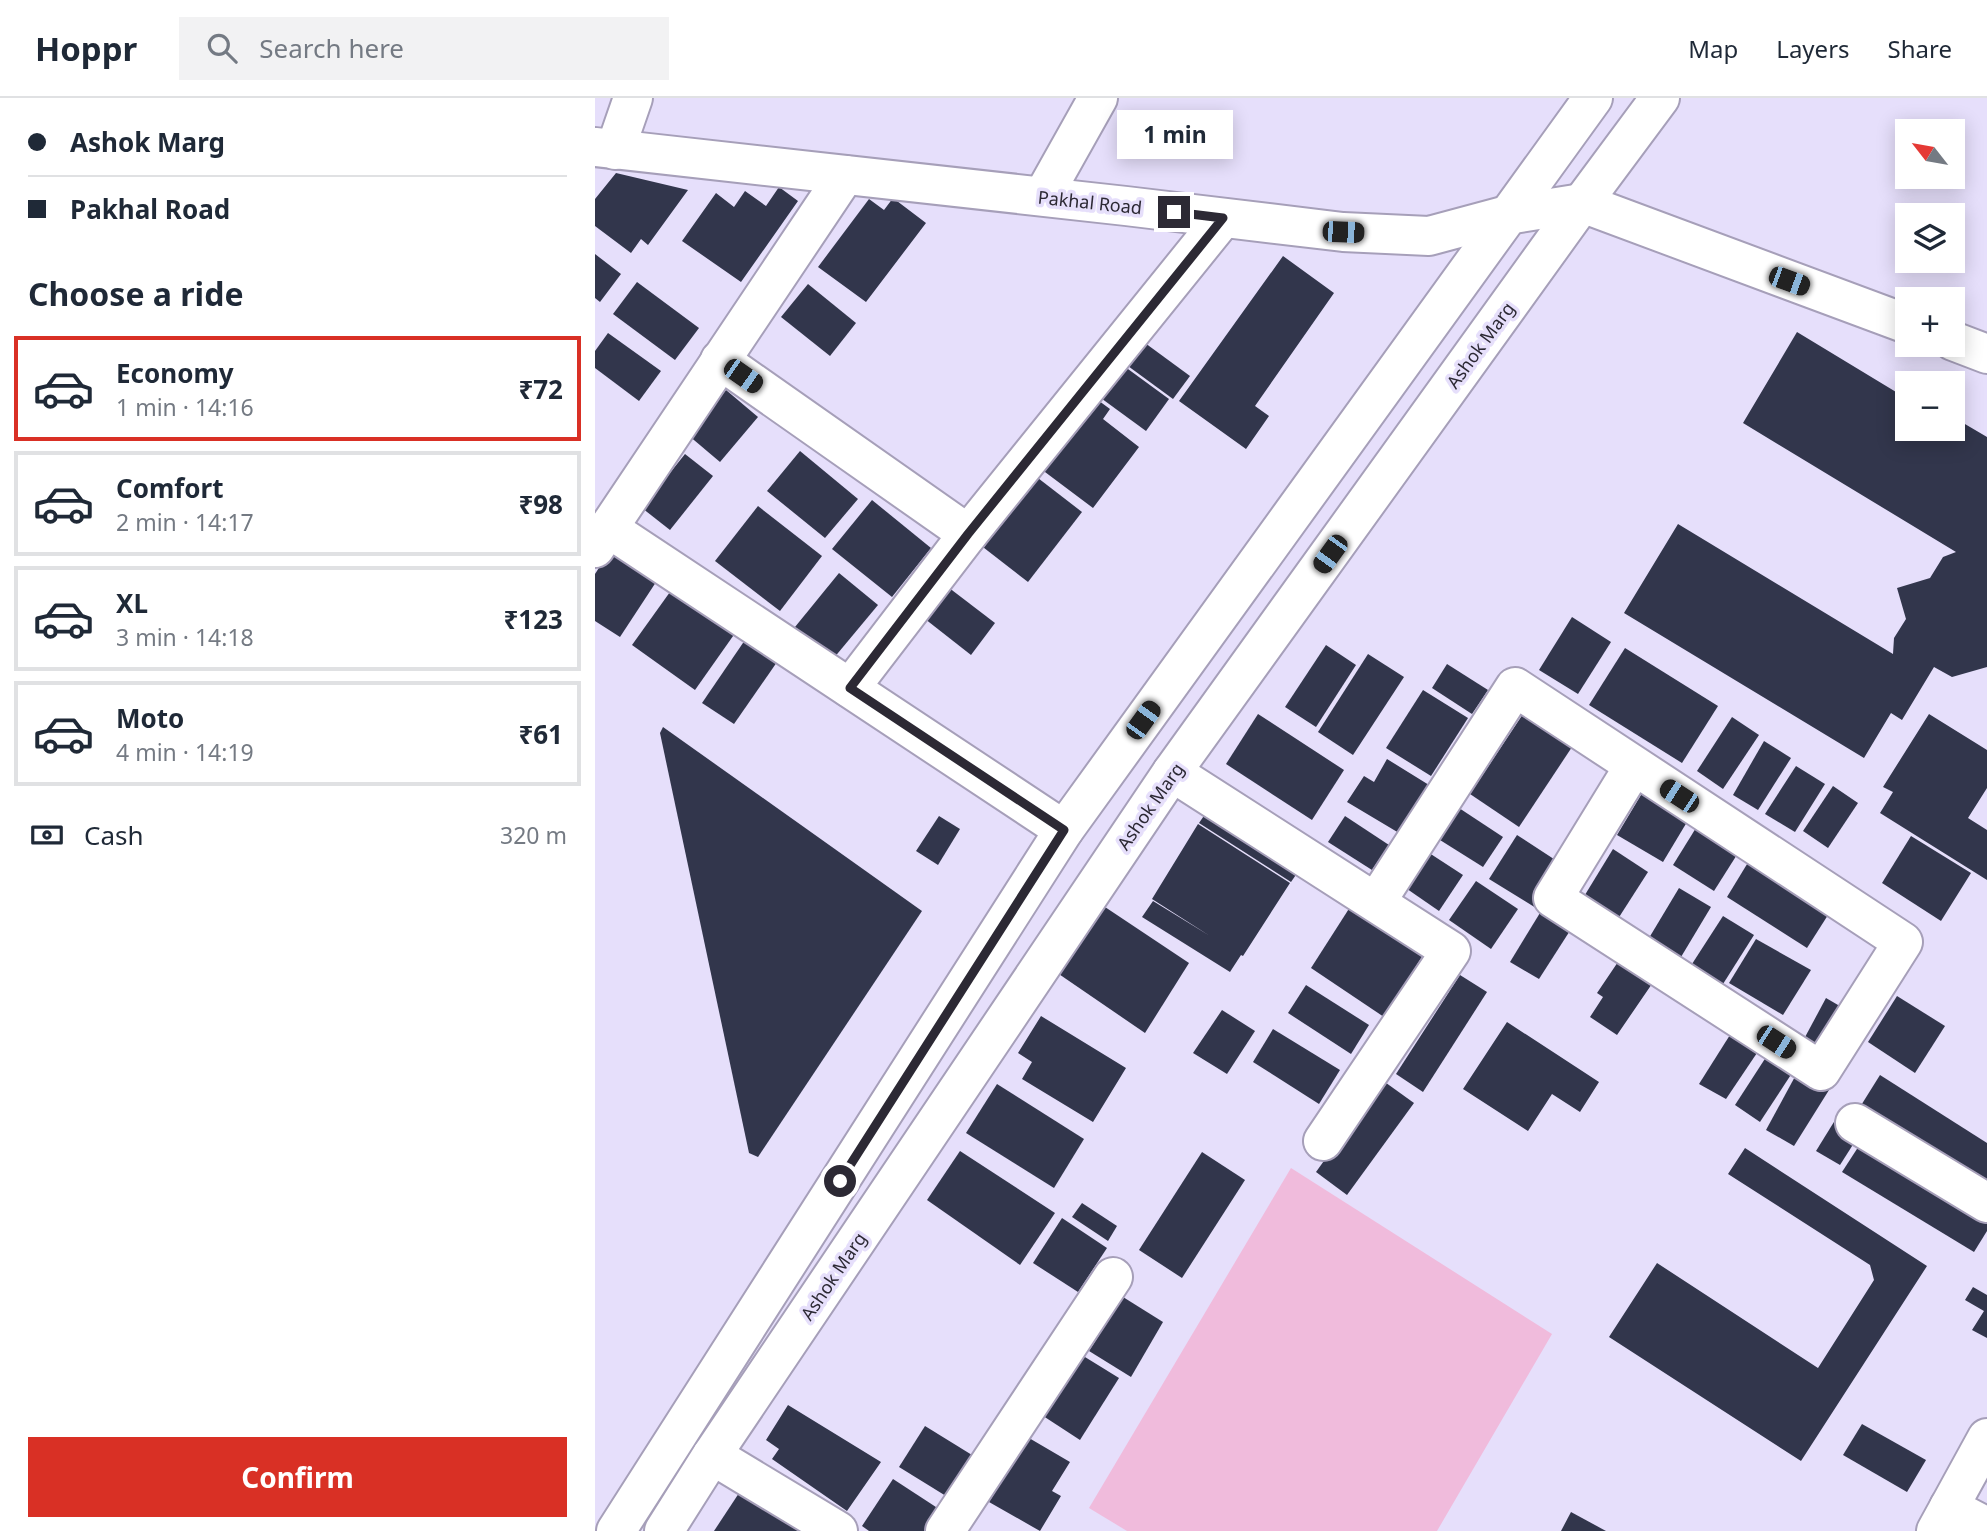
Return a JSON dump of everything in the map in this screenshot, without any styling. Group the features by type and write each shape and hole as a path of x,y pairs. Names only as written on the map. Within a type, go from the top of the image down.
{"street":[{"path":"605,149 633,98"},
{"path":"1043,197 1098,98"},
{"path":"616,1531 1064,830 1593,98"},
{"name":"Ashok Marg","path":"664,1531 712,1455 1172,772 1581,203 1660,98"},
{"name":"Pakhal Road","path":"605,149 1343,232 1429,236 1507,215 1581,203"},
{"path":"845,175 602,538 850,688 1064,830"},
{"path":"1581,203 1895,320"},
{"path":"850,688 968,534 1223,218"},
{"path":"1965,346 1987,354"},
{"path":"720,360 968,534"},
{"path":"1376,902 1515,687 1903,942 1821,1071 1553,898 1634,766"},
{"path":"1172,772 1451,951 1323,1141"},
{"path":"1855,1123 1987,1203"},
{"path":"945,1531 1112,1277"},
{"path":"1987,1438 1943,1519 1987,1527"},
{"path":"712,1455 838,1531"}],"shaded area":[{"path":"1291,1168 1552,1334 1437,1531 1127,1531 1089,1508"}],"building":[{"path":"616,173 688,190 648,245 641,239 631,253 595,226 595,199"},
{"path":"779,187 798,201 741,282 682,241 716,193 734,207 745,191 766,206"},
{"path":"893,198 926,223 866,302 818,267 869,199 884,210"},
{"path":"595,254 621,274 600,302 595,298"},
{"path":"1283,256 1334,293 1255,406 1269,416 1246,449 1179,401"},
{"path":"637,282 699,328 675,360 613,314"},
{"path":"808,284 856,323 830,356 781,317"},
{"path":"1797,332 1895,391 1895,441 1965,441 1965,424 1987,437 1987,667 1952,677 1934,667 1902,720 1891,713 1864,758 1624,613 1678,524 1893,654 1894,638 1906,619 1897,588 1930,578 1943,557 1956,552 1743,423"},
{"path":"608,333 661,371 639,401 595,368 595,351"},
{"path":"1145,343 1190,376 1173,399 1128,366"},
{"path":"1117,361 1169,399 1146,431 1094,393"},
{"path":"726,390 758,417 720,462 688,435"},
{"path":"1095,398 1110,409 1103,419 1139,447 1093,508 1041,469"},
{"path":"800,451 858,499 825,538 767,491"},
{"path":"685,454 713,476 670,530 642,508"},
{"path":"1025,468 1082,512 1028,582 979,544"},
{"path":"872,500 931,548 892,597 832,549"},
{"path":"758,506 822,556 780,611 715,561"},
{"path":"613,546 660,576 620,637 595,621 595,574"},
{"path":"839,573 878,605 833,659 795,627"},
{"path":"944,584 995,623 971,655 920,615"},
{"path":"675,585 738,629 695,690 632,645"},
{"path":"1572,617 1611,642 1578,694 1539,670"},
{"path":"745,640 777,662 734,724 702,703"},
{"path":"1326,645 1356,665 1316,727 1285,707"},
{"path":"1625,648 1718,706 1682,763 1589,705"},
{"path":"1368,654 1404,677 1353,755 1318,732"},
{"path":"1447,664 1488,690 1472,714 1432,688"},
{"path":"1423,690 1468,718 1431,776 1386,748"},
{"path":"1525,711 1574,744 1519,827 1470,794"},
{"path":"1258,714 1344,770 1312,820 1226,764"},
{"path":"1929,714 1987,750 1987,788 1968,818 1987,830 1987,880 1880,813 1893,792 1883,787"},
{"path":"1732,717 1759,735 1723,789 1697,771"},
{"path":"663,727 922,911 758,1157 749,1153 660,733"},
{"path":"1764,741 1791,758 1758,810 1733,795"},
{"path":"1387,759 1429,785 1399,833 1347,802 1364,776 1374,782"},
{"path":"1796,766 1825,784 1795,832 1765,814"},
{"path":"1647,785 1693,812 1663,862 1617,835"},
{"path":"1833,786 1858,803 1828,848 1803,831"},
{"path":"1210,807 1302,866 1291,882 1199,823"},
{"path":"1459,808 1503,837 1483,867 1440,840"},
{"path":"1704,815 1745,842 1714,891 1673,865"},
{"path":"939,816 960,829 938,865 916,851"},
{"path":"1345,816 1389,845 1372,870 1328,842"},
{"path":"1198,824 1290,883 1230,972 1142,917 1153,901 1210,936 1152,899"},
{"path":"1517,835 1563,865 1536,908 1489,879"},
{"path":"1911,836 1971,873 1941,921 1882,883"},
{"path":"1420,847 1463,875 1439,911 1397,882"},
{"path":"1613,849 1648,872 1614,925 1580,903"},
{"path":"1755,851 1835,904 1807,948 1727,897"},
{"path":"1476,881 1518,909 1491,949 1449,920"},
{"path":"1679,888 1711,907 1681,957 1649,938"},
{"path":"1099,903 1189,963 1145,1033 1053,970"},
{"path":"1352,904 1425,952 1384,1017 1311,968"},
{"path":"1543,908 1573,926 1539,979 1510,962"},
{"path":"1723,916 1754,935 1723,984 1692,964"},
{"path":"1756,939 1811,970 1783,1015 1729,983"},
{"path":"1622,956 1656,978 1617,1035 1590,1017 1603,997 1597,993"},
{"path":"1460,975 1487,992 1423,1092 1396,1074"},
{"path":"1306,985 1369,1025 1351,1054 1288,1013"},
{"path":"1897,996 1945,1026 1915,1073 1868,1042"},
{"path":"1826,998 1850,1012 1828,1052 1804,1039"},
{"path":"1222,1010 1255,1031 1227,1074 1193,1053"},
{"path":"1041,1016 1126,1068 1093,1122 1022,1079 1032,1062 1018,1053"},
{"path":"1507,1022 1599,1082 1580,1112 1552,1094 1528,1131 1463,1089"},
{"path":"1735,1027 1763,1044 1726,1099 1699,1084"},
{"path":"1273,1029 1340,1070 1319,1104 1253,1062"},
{"path":"1770,1051 1796,1067 1760,1122 1735,1105"},
{"path":"1798,1071 1829,1090 1794,1146 1766,1130"},
{"path":"1880,1075 1987,1143 1987,1198 1855,1115"},
{"path":"1382,1080 1414,1103 1347,1195 1316,1172"},
{"path":"997,1084 1084,1139 1054,1188 966,1133"},
{"path":"1837,1117 1861,1132 1840,1165 1816,1151"},
{"path":"1866,1135 1987,1209 1987,1231 1974,1252 1842,1172"},
{"path":"1745,1148 1927,1266 1801,1461 1609,1337 1657,1263 1818,1368 1874,1280 1870,1265 1728,1174"},
{"path":"960,1151 1055,1213 1020,1265 927,1200"},
{"path":"1202,1152 1245,1180 1182,1278 1139,1250"},
{"path":"1082,1203 1117,1226 1108,1241 1072,1217"},
{"path":"1062,1218 1107,1248 1078,1292 1033,1263"},
{"path":"1973,1287 1987,1295 1987,1338 1972,1330 1984,1311 1965,1300"},
{"path":"1123,1297 1163,1322 1131,1377 1089,1351"},
{"path":"1072,1349 1119,1378 1080,1440 1034,1410"},
{"path":"788,1405 881,1462 847,1511 772,1459 779,1449 766,1440"},
{"path":"1862,1424 1926,1460 1907,1492 1843,1455"},
{"path":"925,1426 972,1455 946,1496 899,1467"},
{"path":"1029,1438 1070,1462 1052,1491 1061,1496 1040,1531 989,1502"},
{"path":"893,1479 939,1509 925,1531 869,1531 862,1526"},
{"path":"743,1487 808,1531 714,1531"},
{"path":"1571,1512 1606,1531 1561,1531"}],"route":[{"path":"840,1181 1064,830 850,688 968,534 1223,218 1174,212"}]}
